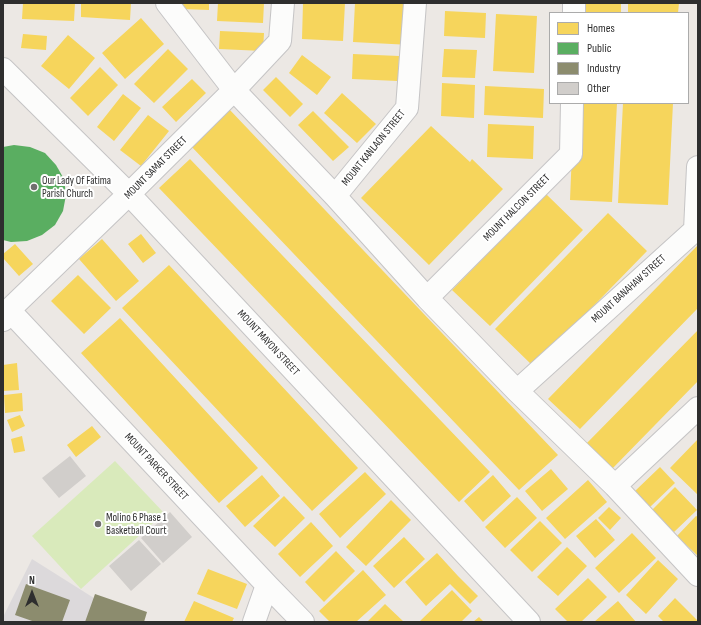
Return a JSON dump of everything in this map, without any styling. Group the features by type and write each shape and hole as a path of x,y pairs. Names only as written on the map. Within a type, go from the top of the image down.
{"street":[{"path":"167,3 234,90 335,196 427,298 518,391 615,486 698,575"},
{"name":"MOUNT SAMAT STREET","path":"6,315 234,90 280,42 283,3"},
{"name":"MOUNT KANLAON STREET","path":"335,196 406,108 415,3"},
{"name":"MOUNT MAYON STREET","path":"3,69 129,194 529,622"},
{"name":"MOUNT HALCON STREET","path":"427,298 571,154 572,104"},
{"name":"MOUNT BANAHAW STREET","path":"518,391 695,230 698,167"},
{"name":"MOUNT PARKER STREET","path":"6,315 303,622"},
{"path":"615,486 698,408"},
{"path":"254,622 267,585"}],"shaded area":[{"path":"32,559 132,622 3,622 3,617"}],"green space":[{"name":"Molino 6 Phase 1 Basketball Court","path":"115,461 164,513 81,589 32,536"}],"building: Homes":[{"path":"23,3 75,3 74,21 22,19"},
{"path":"81,3 131,3 130,20 81,17"},
{"path":"181,3 209,3 209,10 181,9"},
{"path":"218,3 264,3 263,23 217,21"},
{"path":"303,3 345,3 343,41 302,39"},
{"path":"355,3 413,3 411,45 353,42"},
{"path":"578,3 621,3 621,12 578,12"},
{"path":"628,3 679,3 678,12 628,12"},
{"path":"445,11 486,13 485,38 444,36"},
{"path":"496,14 537,16 534,73 493,71"},
{"path":"141,18 164,44 125,79 102,53"},
{"path":"220,31 264,33 263,51 219,49"},
{"path":"23,34 47,36 46,50 21,48"},
{"path":"68,35 95,58 69,89 41,66"},
{"path":"168,49 188,69 154,103 134,84"},
{"path":"444,49 477,50 475,78 442,77"},
{"path":"353,54 399,56 398,81 352,79"},
{"path":"302,55 331,77 317,95 289,73"},
{"path":"100,67 118,85 88,116 70,98"},
{"path":"276,77 303,104 290,117 263,90"},
{"path":"192,79 206,93 176,122 162,107"},
{"path":"442,83 475,85 474,118 441,116"},
{"path":"485,86 544,89 543,118 484,115"},
{"path":"342,93 376,124 357,143 324,113"},
{"path":"123,94 141,108 114,141 97,127"},
{"path":"574,104 617,104 612,202 570,200"},
{"path":"623,104 673,104 668,205 618,203"},
{"path":"229,109 558,455 519,490 190,145"},
{"path":"313,111 349,147 333,161 298,125"},
{"path":"148,115 169,131 141,166 120,150"},
{"path":"488,124 534,126 533,159 487,157"},
{"path":"431,126 470,162 472,159 503,189 429,265 361,198"},
{"path":"190,159 490,472 459,502 159,188"},
{"path":"546,194 583,230 490,326 452,290"},
{"path":"608,213 647,251 534,367 495,329"},
{"path":"141,234 156,253 143,263 128,244"},
{"path":"102,239 139,281 116,301 79,259"},
{"path":"15,244 33,264 19,276 3,258 3,254"},
{"path":"698,245 698,308 580,429 548,399"},
{"path":"169,265 358,468 312,511 122,308"},
{"path":"78,275 111,308 84,334 51,301"},
{"path":"120,318 258,468 219,503 81,353"},
{"path":"698,330 698,381 611,470 585,445"},
{"path":"17,363 19,390 3,391 3,365"},
{"path":"22,393 23,411 5,413 4,395"},
{"path":"20,415 25,426 12,432 7,420"},
{"path":"92,426 101,437 76,457 67,445"},
{"path":"22,436 25,451 14,453 11,439"},
{"path":"698,439 698,495 670,468"},
{"path":"660,467 675,483 650,507 635,491"},
{"path":"551,469 568,489 542,511 525,491"},
{"path":"365,472 386,494 340,538 319,514"},
{"path":"262,475 280,496 245,527 226,506"},
{"path":"493,475 511,496 483,522 464,501"},
{"path":"588,480 607,502 565,539 546,518"},
{"path":"675,487 697,510 674,532 652,510"},
{"path":"284,496 305,518 275,547 253,526"},
{"path":"517,497 537,518 505,548 485,527"},
{"path":"391,500 411,520 366,566 346,547"},
{"path":"609,507 621,518 610,530 598,518"},
{"path":"696,516 698,517 698,556 677,536"},
{"path":"596,519 615,540 595,558 576,536"},
{"path":"540,521 562,543 532,572 510,550"},
{"path":"311,522 333,546 300,577 278,554"},
{"path":"632,533 656,558 619,593 595,568"},
{"path":"404,537 425,559 394,588 373,566"},
{"path":"567,547 587,566 558,596 537,577"},
{"path":"336,551 355,571 324,602 305,582"},
{"path":"437,553 478,596 470,604 450,584 426,606 405,582"},
{"path":"658,560 678,579 646,614 626,595"},
{"path":"208,569 247,584 237,609 197,594"},
{"path":"363,570 386,595 356,622 330,622 319,611"},
{"path":"588,578 607,597 581,622 568,622 555,609"},
{"path":"452,590 472,611 461,622 420,621"},
{"path":"675,598 698,621 697,622 664,622 658,616"},
{"path":"194,601 234,618 232,622 184,622"},
{"path":"618,601 636,622 594,622"},
{"path":"385,604 404,622 367,622"},
{"path":"479,617 484,622 473,622"}],"building: Public":[{"name":"Our Lady Of Fatima Parish Church","path":"14,145 30,147 45,153 56,165 64,179 66,195 63,211 55,225 42,235 27,241 11,242 3,240 3,147"}],"building: Industry":[{"path":"26,584 70,600 62,622 35,622 15,615"},
{"path":"95,594 147,612 144,622 85,622"}],"building: Other":[{"path":"70,456 86,476 59,498 42,478"},
{"path":"170,512 192,537 163,563 141,538"},
{"path":"139,540 161,564 131,591 109,566"}],"place":[{"name":"Our Lady Of Fatima Parish Church","path":"34,187"},
{"name":"Molino 6 Phase 1 Basketball Court","path":"98,524"}]}
